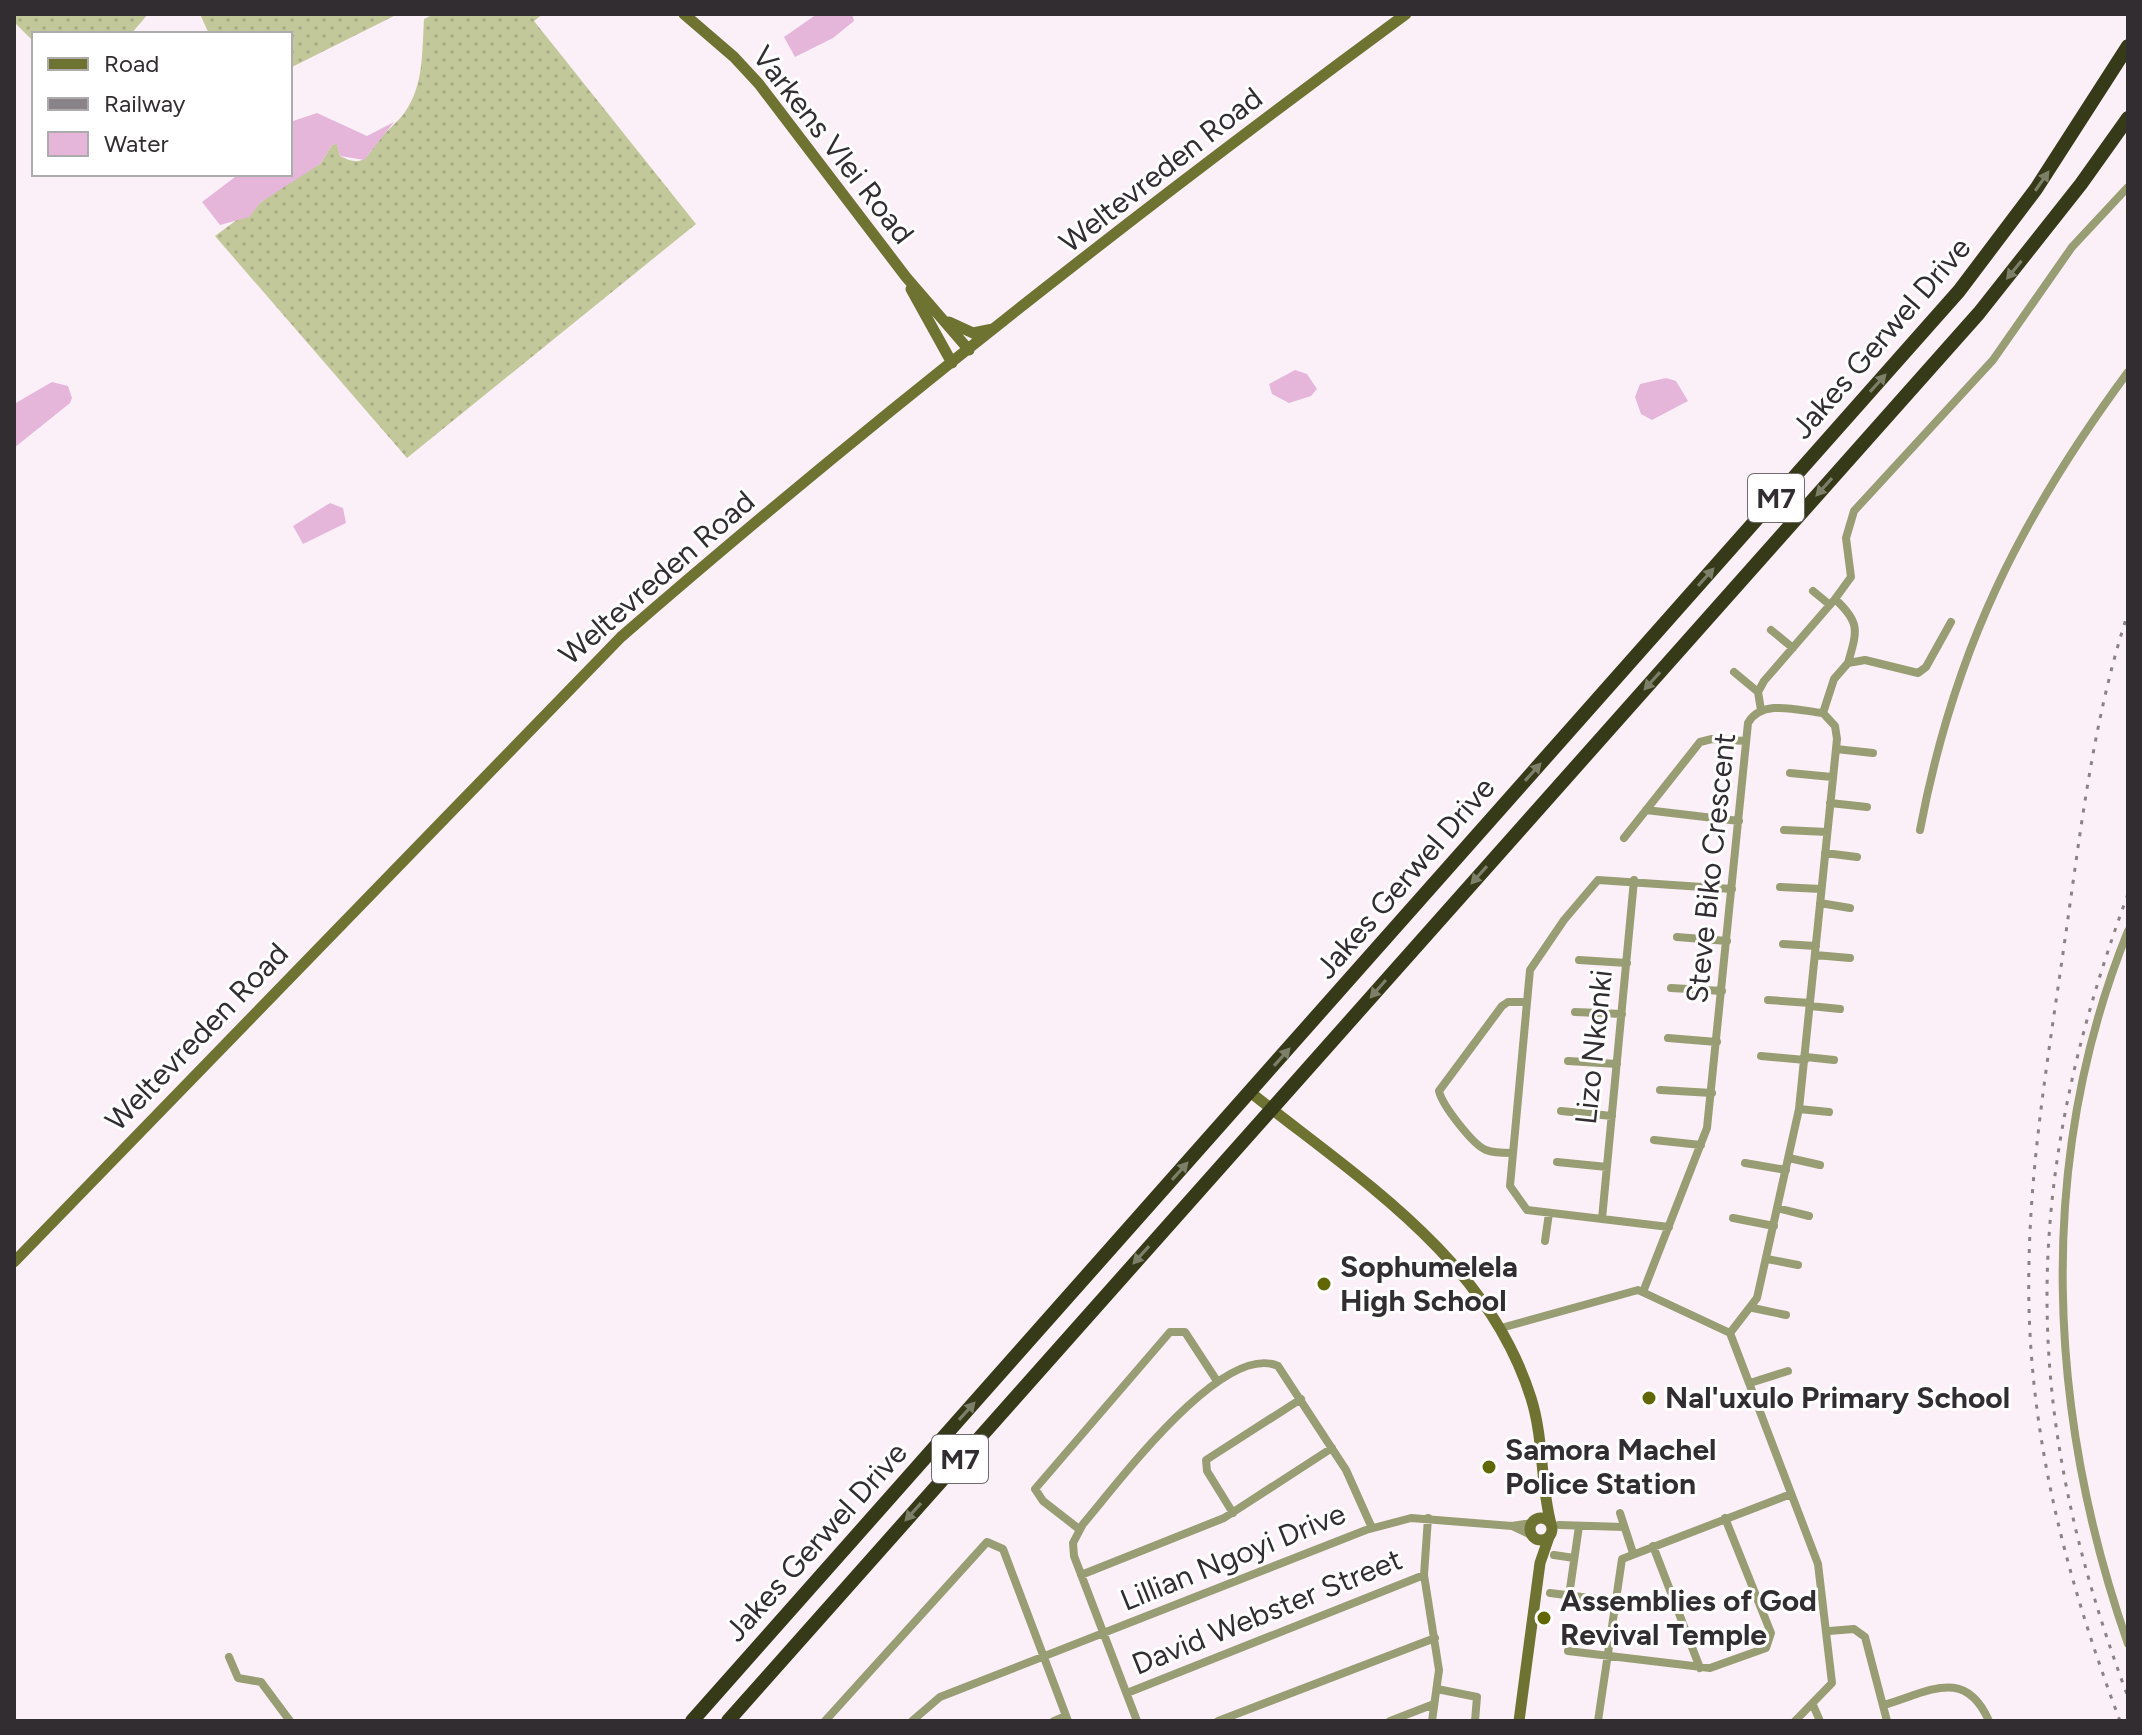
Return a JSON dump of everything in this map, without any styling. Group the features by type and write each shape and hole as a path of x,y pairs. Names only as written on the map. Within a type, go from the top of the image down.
{"highway":[{"name":"Jakes Gerwel Drive","path":"692,1721 1959,291 2044,179 2128,44"},
{"name":"Jakes Gerwel Drive","path":"728,1721 1979,313 2081,184 2128,118"}],"street":[{"name":"Varkens Vlei Road","path":"684,14 734,57 759,84 906,277 969,350"},
{"name":"Weltevreden Road","path":"14,1262 621,637 717,553 952,363 1406,14"},
{"path":"1758,692 1851,577 1846,538 1854,511 1993,360 2072,247 2128,187"},
{"name":"Varkens Vlei Road","path":"906,277 952,363"},
{"path":"939,315 973,333 998,327"},
{"path":"1920,830 1936,753 1990,595 2046,490 2128,372"},
{"path":"1730,1333 1753,1308 1767,1259 1799,1109 1836,749 1835,726 1823,713 1834,679 1848,663 1857,633 1845,608 1813,591"},
{"path":"1848,663 1865,660 1918,673 1926,667 1951,622"},
{"path":"1771,630 1793,648"},
{"path":"1734,672 1758,692 1761,710"},
{"name":"Steve Biko Crescent","path":"1643,1292 1701,1145 1712,1093 1748,723 1761,710 1823,713"},
{"path":"1624,838 1700,742 1708,739 1745,741"},
{"path":"1836,749 1873,753"},
{"path":"1790,773 1832,777"},
{"path":"1830,803 1867,807"},
{"path":"1646,810 1739,821"},
{"path":"1784,830 1827,832"},
{"path":"1825,853 1857,857"},
{"path":"1669,1227 1527,1210 1511,1190 1511,1153 1531,966 1589,888 1602,879 1732,889"},
{"name":"Lizo Nkonki","path":"1602,1219 1634,880"},
{"path":"1780,887 1821,889"},
{"path":"1820,903 1850,908"},
{"path":"2128,931 2102,1009 2070,1154 2063,1286 2066,1374 2081,1484 2102,1566 2128,1644"},
{"path":"1677,937 1727,941"},
{"path":"1783,944 1850,958"},
{"path":"1579,960 1627,963"},
{"path":"1671,988 1722,991"},
{"path":"1768,1000 1840,1009"},
{"path":"1511,1153 1485,1150 1478,1144 1444,1105 1439,1091 1502,1006 1514,1001 1527,1002"},
{"path":"1575,1012 1622,1014"},
{"path":"1668,1038 1717,1042"},
{"path":"1761,1056 1834,1060"},
{"path":"1568,1061 1617,1064"},
{"path":"1660,1090 1712,1093"},
{"path":"1250,1092 1427,1235 1466,1277 1501,1328 1532,1401 1541,1438 1546,1496 1555,1525 1540,1563 1519,1721"},
{"path":"1799,1109 1829,1112"},
{"path":"1561,1111 1612,1116"},
{"path":"1654,1140 1701,1145"},
{"path":"1789,1158 1820,1165"},
{"path":"1557,1162 1607,1167"},
{"path":"1745,1163 1786,1170"},
{"path":"1777,1208 1809,1216"},
{"path":"1545,1241 1549,1213"},
{"path":"1733,1218 1774,1226"},
{"path":"1767,1259 1798,1265"},
{"path":"1501,1328 1616,1294 1643,1292 1730,1333 1818,1564 1829,1631 1832,1683 1795,1721"},
{"path":"1753,1308 1786,1315"},
{"path":"1079,1529 1043,1501 1035,1489 1170,1332 1185,1332 1217,1381"},
{"path":"1137,1721 1073,1549 1079,1529 1178,1416 1217,1381 1250,1364 1271,1362 1286,1375 1332,1448 1372,1528"},
{"path":"1750,1383 1788,1371"},
{"path":"1233,1513 1207,1471 1206,1460 1301,1399"},
{"path":"1081,1575 1233,1513 1332,1448"},
{"path":"1598,1721 1620,1562 1633,1553 1791,1494"},
{"path":"1540,1563 1533,1529 1546,1496"},
{"path":"1620,1513 1633,1553"},
{"name":"Lillian Ngoyi Drive","path":"912,1721 940,1697 1372,1528 1411,1518 1428,1518 1533,1529"},
{"path":"1428,1518 1424,1575 1439,1670 1433,1721"},
{"path":"1533,1529 1543,1518 1555,1525 1624,1527"},
{"path":"1568,1651 1700,1668 1717,1667 1762,1650 1771,1639 1725,1518"},
{"path":"1569,1596 1579,1526"},
{"path":"1533,1529 1541,1541 1549,1537"},
{"path":"825,1721 987,1542 1003,1549 1067,1719 1054,1721"},
{"path":"1653,1546 1700,1668"},
{"path":"1554,1555 1574,1558"},
{"name":"David Webster Street","path":"1127,1693 1424,1575"},
{"path":"1550,1593 1613,1601"},
{"path":"1829,1631 1854,1629 1862,1632 1887,1721"},
{"path":"1218,1721 1435,1638"},
{"path":"229,1657 236,1676 261,1682 290,1721"},
{"path":"1884,1705 1955,1686 1973,1694 1989,1721"},
{"path":"1437,1689 1477,1697 1475,1721"},
{"path":"1390,1721 1434,1704"},
{"path":"1813,1705 1820,1721"}],"green space":[{"path":"14,14 148,14 133,32 32,32 32,40 14,22"},
{"path":"200,14 398,14 292,67 292,32 208,32"},
{"path":"434,14 543,14 534,21 696,224 407,458 215,236 295,177 320,164 332,145 337,143 340,156 348,160 360,161 368,155 411,102 421,67 424,19"}],"water":[{"path":"817,14 852,14 854,21 833,38 795,57 784,37"},
{"path":"317,113 367,136 394,122 364,160 340,156 337,144 332,145 320,164 261,202 249,217 220,225 202,202 236,176 292,176 292,121"},
{"path":"1295,370 1307,374 1317,389 1311,396 1289,403 1272,394 1269,384"},
{"path":"1666,378 1676,381 1688,401 1652,420 1641,414 1635,397 1640,384"},
{"path":"52,382 68,386 72,398 70,403 14,448 14,404"},
{"path":"330,503 343,508 346,523 303,544 293,526"}],"railway":[{"path":"2120,1721 2082,1609 2052,1496 2034,1381 2029,1322 2029,1262 2033,1181 2042,1100 2083,815 2106,693 2128,613"},
{"path":"2128,894 2093,1000 2068,1101 2052,1199 2047,1295 2052,1392 2067,1490 2092,1591 2128,1697"}],"place":[{"name":"Sophumelela High School","path":"1324,1284"},
{"name":"Nal'uxulo Primary School","path":"1649,1398"},
{"name":"Samora Machel Police Station","path":"1489,1467"},
{"name":"Assemblies of God Revival Temple","path":"1544,1618"}]}
